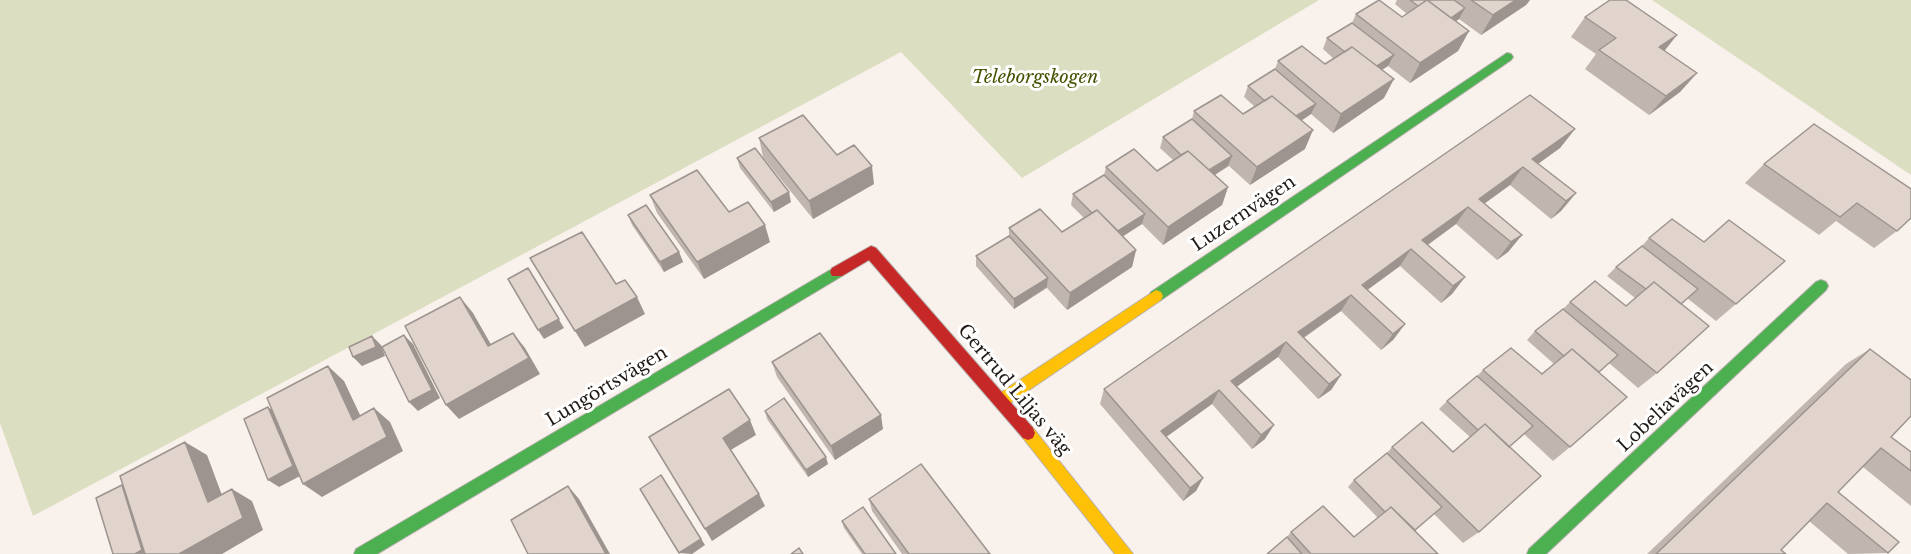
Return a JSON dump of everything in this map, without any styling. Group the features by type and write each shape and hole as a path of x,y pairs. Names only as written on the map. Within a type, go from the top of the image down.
{"street":[{"name":"Luzernvägen","path":"1002,400 1507,57"},
{"name":"Gertrud Liljas väg","path":"871,252 1002,400 1125,554"},
{"name":"Lungörtsvägen","path":"362,554 871,252"},
{"name":"Lobeliavägen","path":"1535,554 1821,286"}],"green space":[{"name":"Teleborgskogen","path":"0,0 1319,0 1022,178 901,52 33,516 0,423"},
{"path":"1652,0 1911,0 1911,175"}],"building":[{"path":"1379,0 1402,17 1427,0 1469,31 1420,63 1356,14"},
{"path":"1410,0 1427,0 1418,6"},
{"path":"1427,0 1454,0 1465,8 1451,18"},
{"path":"1471,0 1516,0 1493,15"},
{"path":"1610,0 1626,0 1677,35 1659,47 1697,73 1666,96 1599,50 1616,38 1585,17"},
{"path":"1352,23 1394,55 1377,66 1352,47 1345,52 1327,38"},
{"path":"1302,46 1325,64 1352,47 1394,79 1341,114 1278,61"},
{"path":"1275,69 1316,104 1296,116 1272,96 1265,101 1248,86"},
{"path":"1221,95 1243,114 1272,96 1313,130 1257,167 1194,111"},
{"path":"1530,95 1575,129 1532,159 1576,193 1566,201 1523,167 1479,199 1522,235 1511,242 1468,207 1422,240 1465,277 1453,286 1411,249 1362,285 1405,324 1393,334 1351,295 1298,332 1341,375 1329,384 1286,342 1231,381 1274,425 1261,435 1219,390 1161,431 1203,478 1190,488 1104,389"},
{"path":"803,115 837,155 854,145 872,166 809,201 759,138"},
{"path":"1192,119 1232,156 1209,170 1188,151 1181,155 1163,137"},
{"path":"1814,124 1911,189 1911,218 1897,231 1857,203 1840,217 1764,164"},
{"path":"755,148 789,192 771,202 737,158"},
{"path":"1134,149 1157,171 1188,151 1228,187 1168,227 1106,167"},
{"path":"697,170 729,212 748,202 765,225 697,262 650,195"},
{"path":"1104,175 1145,214 1118,231 1097,210 1092,213 1073,194"},
{"path":"646,205 679,252 660,262 628,215"},
{"path":"1040,209 1062,232 1097,210 1136,250 1070,293 1009,228"},
{"path":"1672,219 1704,242 1729,220 1785,261 1736,304 1649,238"},
{"path":"582,232 616,284 625,280 637,297 575,331 530,258"},
{"path":"1009,236 1048,278 1014,299 976,256"},
{"path":"1642,246 1698,289 1681,304 1654,282 1646,289 1616,267"},
{"path":"528,268 559,319 538,330 508,279"},
{"path":"1595,281 1626,306 1654,282 1709,326 1657,373 1570,302"},
{"path":"460,297 488,346 513,333 529,358 446,405 405,326"},
{"path":"1563,309 1618,355 1599,372 1572,349 1564,356 1535,331"},
{"path":"820,333 881,415 831,446 772,362"},
{"path":"404,335 432,390 409,402 382,347"},
{"path":"372,336 376,347 353,357 349,347"},
{"path":"1511,348 1542,374 1572,349 1627,397 1570,447 1483,370"},
{"path":"1870,349 1911,380 1911,416 1891,437 1911,452 1911,471 1881,448 1838,492 1899,542 1888,553 1827,503 1781,550 1786,554 1656,554"},
{"path":"328,366 353,420 374,408 387,437 303,484 267,398"},
{"path":"1477,376 1533,426 1509,447 1485,424 1478,430 1447,401"},
{"path":"729,389 750,420 723,438 759,494 705,529 649,437"},
{"path":"784,398 826,457 806,470 765,411"},
{"path":"268,407 293,466 268,480 244,419"},
{"path":"1422,422 1453,452 1485,424 1541,476 1479,532 1392,447"},
{"path":"185,442 208,502 232,489 243,518 179,554 145,554 120,476"},
{"path":"1387,453 1442,507 1415,530 1391,507 1385,512 1354,480"},
{"path":"921,464 990,554 909,554 869,499"},
{"path":"661,475 701,539 679,553 640,489"},
{"path":"122,485 142,550 135,554 113,554 96,498"},
{"path":"568,486 606,554 528,554 511,520"},
{"path":"1323,506 1354,537 1391,507 1438,554 1311,554 1291,532"},
{"path":"863,507 896,554 865,554 842,521"},
{"path":"1287,537 1302,554 1267,554"},
{"path":"799,548 803,554 791,554"}],"traffic: fast":[{"path":"1156,296 1507,57"},
{"path":"362,554 837,272"},
{"path":"1535,554 1821,286"}],"traffic: slow":[{"path":"1002,400 1156,296"},
{"path":"1028,433 1125,554"}],"traffic: jam":[{"path":"837,272 871,252 1028,433"}]}
